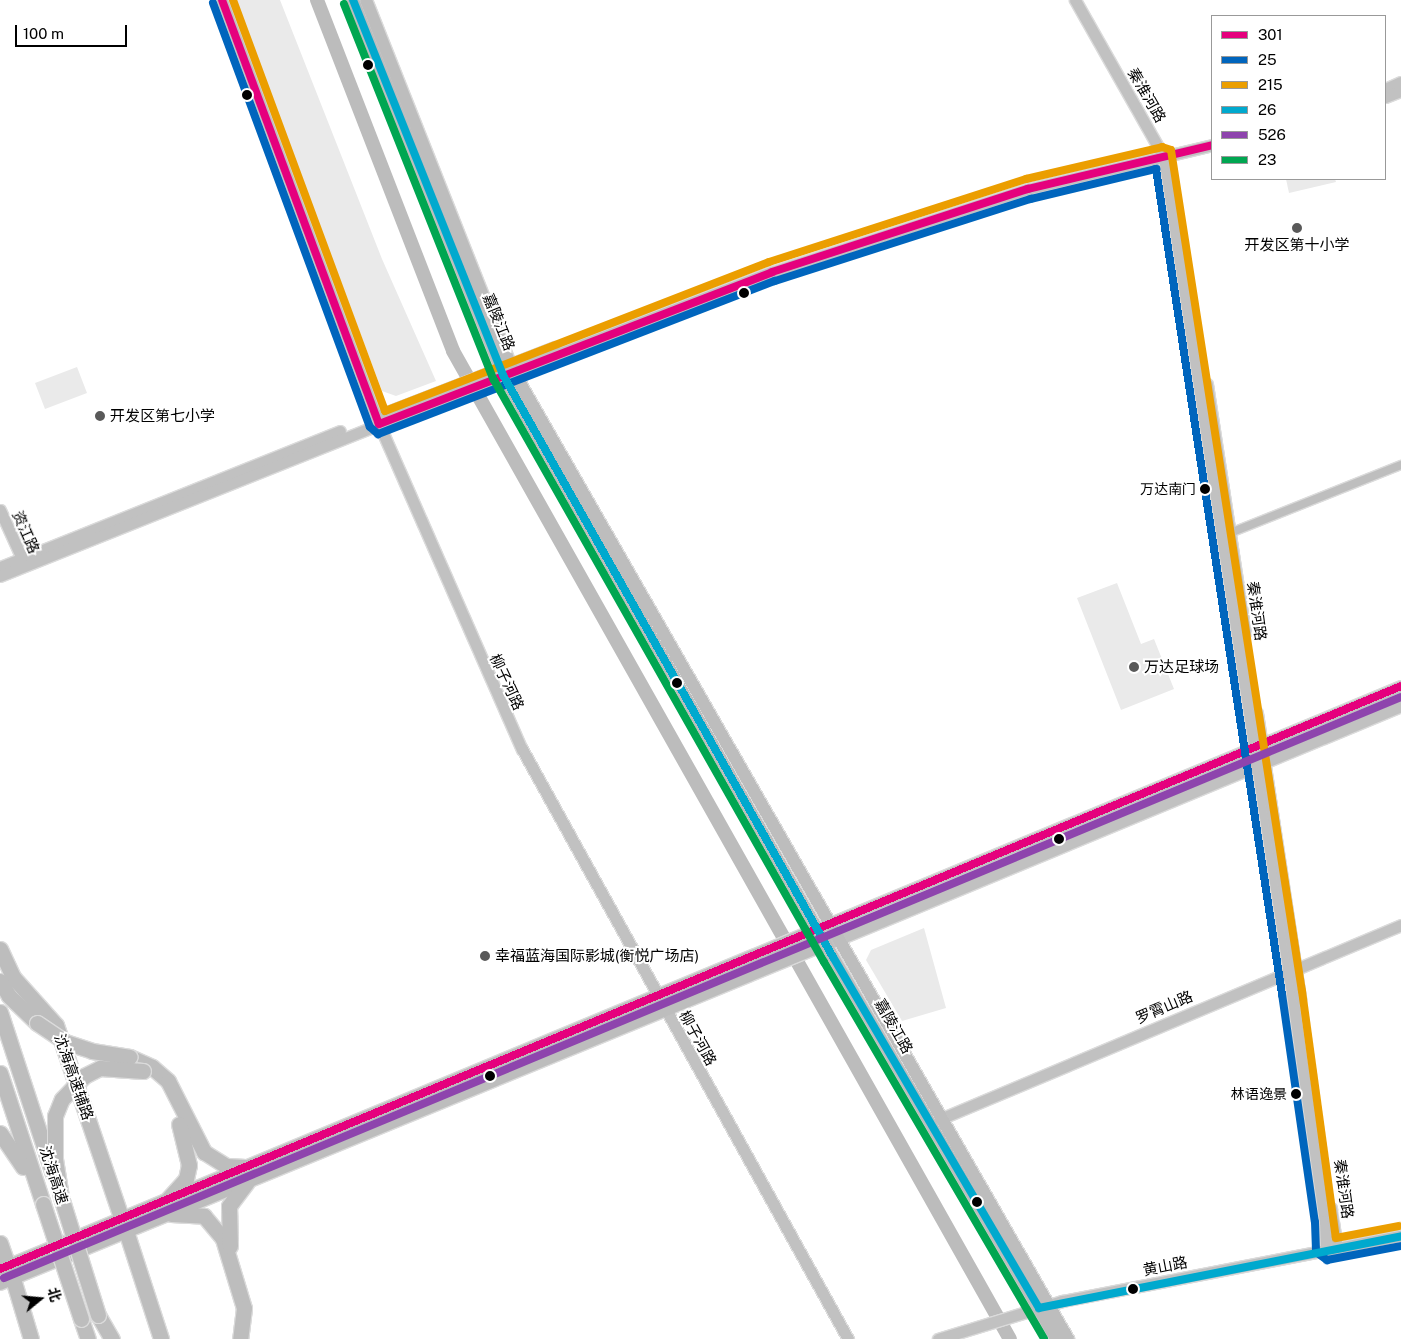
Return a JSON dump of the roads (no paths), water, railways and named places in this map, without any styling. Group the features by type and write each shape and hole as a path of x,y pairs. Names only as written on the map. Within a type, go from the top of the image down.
{"highway":[{"name":"沈海高速辅路","path":"0,949 13,977 56,1025 161,1339"},
{"path":"0,981 9,996 37,1023 65,1042 83,1048 130,1057 152,1067 168,1081 204,1152 226,1166 247,1175 229,1206 228,1228 248,1305 246,1339"},
{"name":"沈海高速","path":"0,1012 106,1339"},
{"path":"61,1197 55,1159 54,1116 62,1099 84,1076 100,1068 143,1071 170,1098 187,1150 189,1165 186,1178 169,1207 204,1216 223,1239 244,1308 240,1339"},
{"name":"沈海高速","path":"0,1073 88,1339"},
{"path":"0,1133 15,1151 43,1204"},
{"path":"0,1243 5,1275 31,1339"},
{"path":"98,1315 112,1339"},
{"path":"81,1320 84,1339"}],"main road":[{"name":"嘉陵江路","path":"353,0 502,371 817,929 820,946 1044,1307 1068,1339"},
{"name":"嘉陵江路","path":"366,0 502,371 831,923 1044,1307 1056,1339"},
{"path":"247,1175 817,929"},
{"path":"5,1275 247,1175 665,1010 820,946"}],"street":[{"name":"柳子河路","path":"222,0 378,420 522,749 656,997 848,1339"},
{"name":"秦淮河路","path":"1075,0 1166,153 1261,764 1332,1249"},
{"name":"秦淮河路","path":"1082,0 1166,153 1230,533 1258,745"},
{"path":"1386,89 1401,82"},
{"path":"1386,97 1401,91"},
{"path":"0,576 23,562 502,371 809,259 1028,189 1166,153 1211,138"},
{"path":"1166,153 1211,144"},
{"path":"1230,533 1401,465"},
{"name":"资江路","path":"0,510 23,562"},
{"path":"0,567 23,562"},
{"path":"817,929 1401,686"},
{"path":"820,946 1401,706"},
{"name":"罗霄山路","path":"940,1119 1401,925"},
{"name":"黄山路","path":"938,1339 1044,1307 1401,1236"}],"waterway":[{"path":"317,0 453,351 1010,1339"}],"place":[{"name":"开发区第十小学","path":"1297,228"},
{"name":"开发区第七小学","path":"100,416"},
{"name":"万达南门","path":"1205,489"},
{"name":"万达足球场","path":"1134,667"},
{"name":"幸福蓝海国际影城(衡悦广场店)","path":"485,956"},
{"name":"林语逸景","path":"1296,1094"}]}
